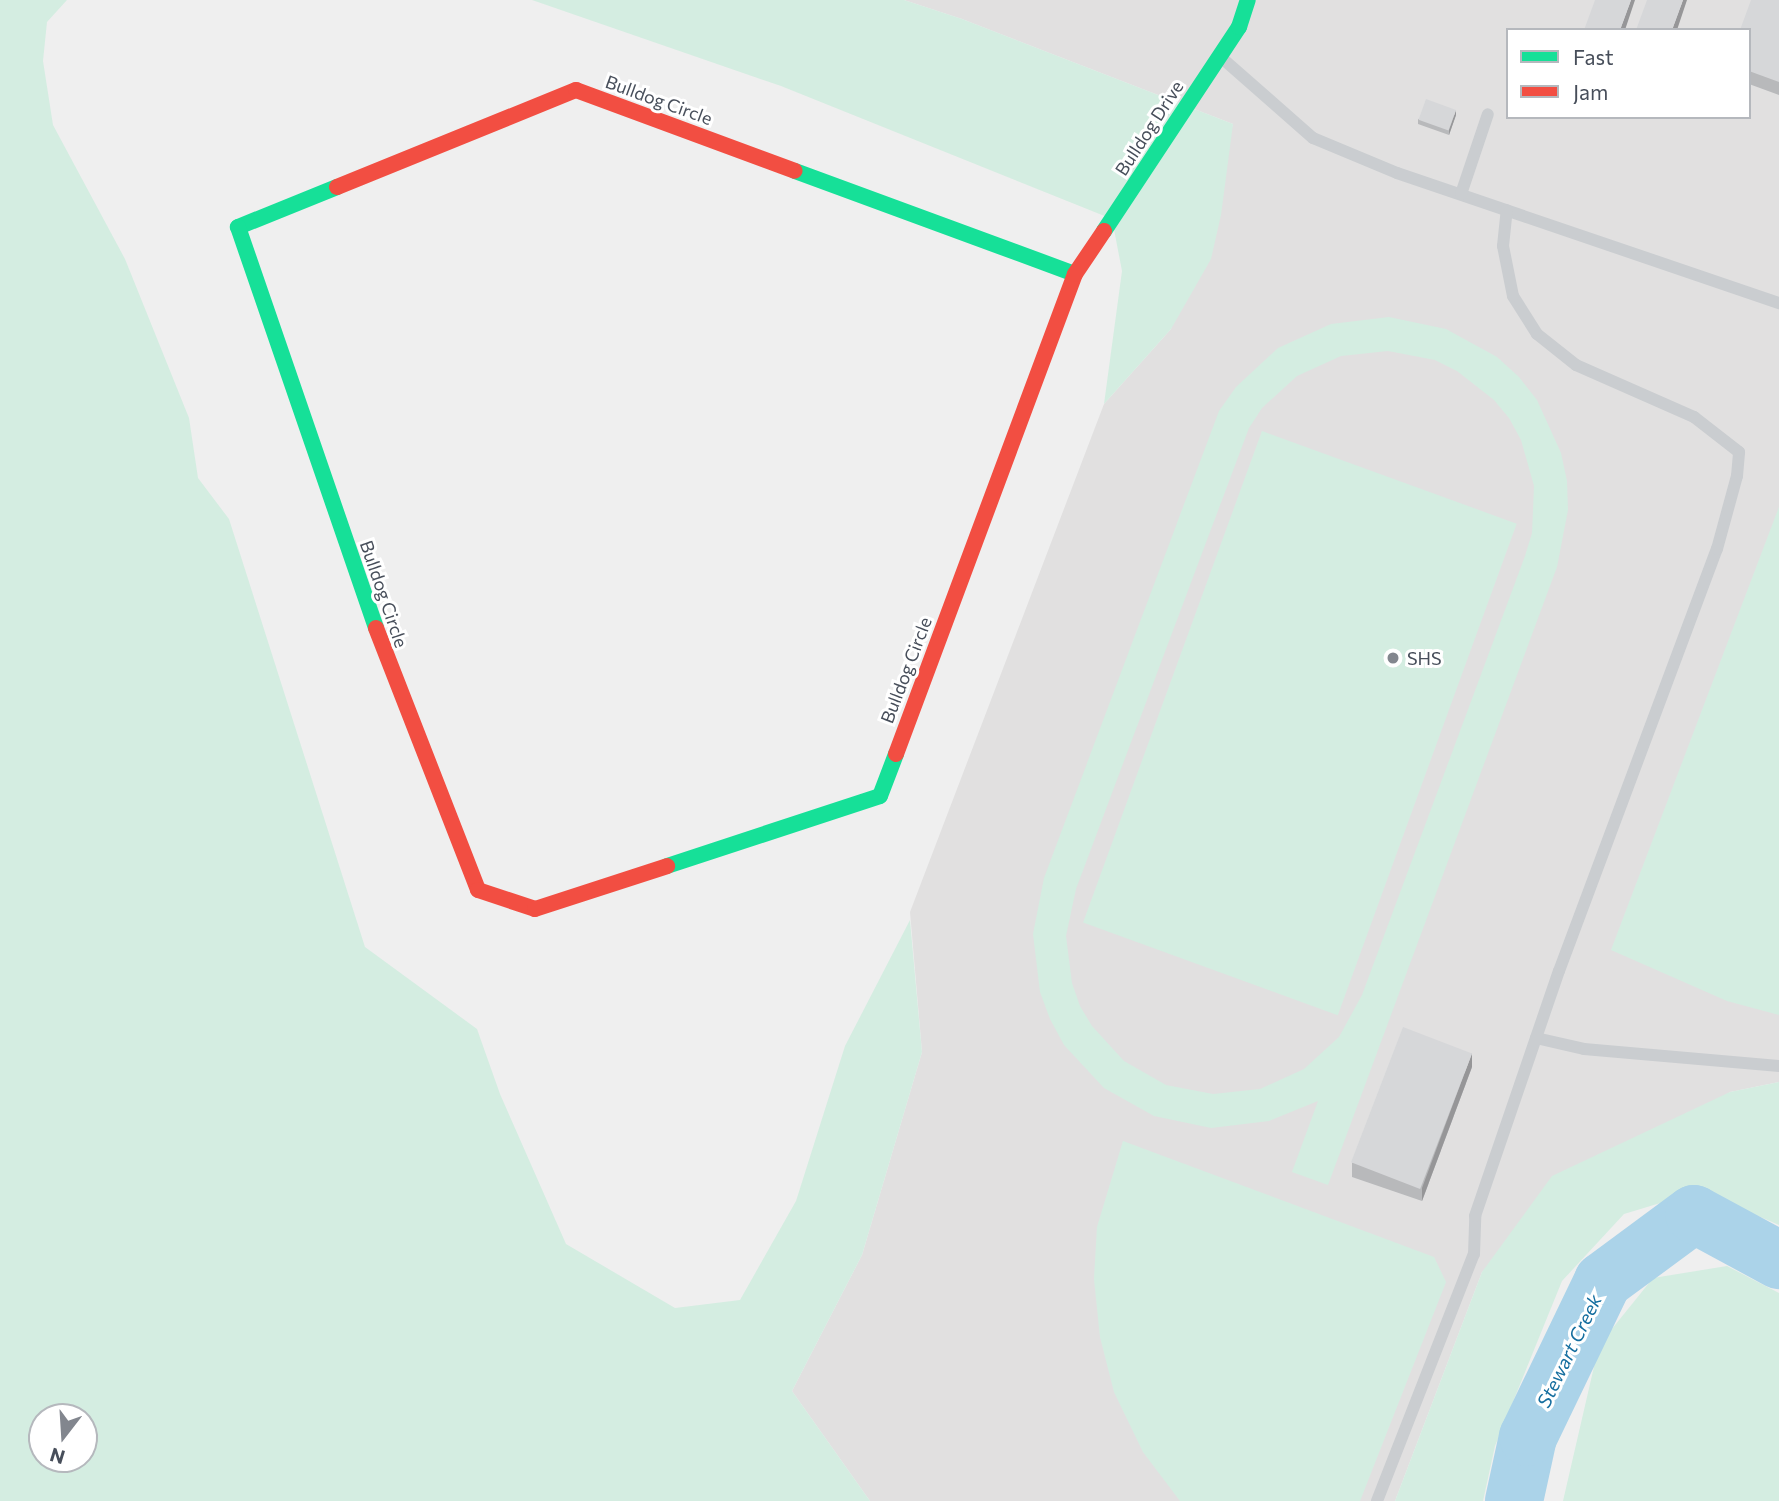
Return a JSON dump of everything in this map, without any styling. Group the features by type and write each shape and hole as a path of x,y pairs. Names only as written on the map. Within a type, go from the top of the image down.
{"street":[{"name":"Bulldog Drive","path":"1075,274 1239,27 1248,0"},
{"name":"Bulldog Circle","path":"576,90 1075,274 880,796 535,909 478,890 387,661 238,227 576,90"}],"lane":[{"path":"1220,56 1313,138 1461,194 1779,303"},
{"path":"1461,194 1488,114"},
{"path":"1377,1501 1474,1254 1475,1216 1536,1038 1717,549 1737,476 1739,452 1694,417 1576,365 1536,334 1513,296 1503,246 1507,210"},
{"path":"1536,1038 1584,1049 1779,1066"}],"shaded area":[{"name":"SHS","path":"904,0 1779,0 1779,1082 1730,1092 1482,1272 1395,1501 870,1501 792,1391 862,1255 922,1052 910,912 1104,404 1171,329 1233,124 962,19"}],"green space":[{"path":"0,0 67,0 47,22 43,61 53,125 125,259 189,418 198,478 229,519 365,947 477,1029 500,1094 566,1244 675,1308 740,1300 796,1201 845,1046 910,920 922,1052 862,1255 792,1391 870,1501 0,1501"},
{"path":"532,0 904,0 962,19 1233,124 1221,215 1211,259 1171,329 1104,404 1122,271 1112,219 781,86"},
{"path":"1389,317 1446,329 1497,357 1519,377 1537,400 1561,453 1567,481 1568,510 1557,567 1328,1185 1292,1172 1318,1101 1269,1121 1211,1128 1154,1116 1104,1088 1064,1045 1050,1019 1040,992 1033,934 1044,878 1219,411 1236,387 1278,348 1331,324","holes":["1388,351 1435,360 1457,371 1494,400 1509,418 1521,440 1534,486 1532,533 1525,556 1362,995 1339,1037 1304,1069 1260,1089 1213,1094 1166,1085 1124,1061 1092,1026 1080,1006 1072,983 1066,936 1076,889 1249,428 1262,408 1297,376 1341,356"]},
{"path":"1262,431 1517,524 1338,1015 1083,922"},
{"path":"1779,507 1779,1015 1727,1001 1611,950"},
{"path":"1779,1082 1779,1225 1700,1191 1624,1214 1562,1281 1495,1446 1483,1501 1395,1501 1482,1272 1552,1176 1730,1092"},
{"path":"1123,1141 1434,1257 1446,1282 1360,1501 1180,1501 1143,1452 1114,1392 1100,1337 1094,1279 1097,1227"},
{"path":"1727,1266 1779,1293 1779,1501 1563,1501 1599,1345 1653,1278"}],"building":[{"path":"1595,0 1631,0 1621,28 1585,28"},
{"path":"1647,0 1683,0 1673,28 1637,28"},
{"path":"1751,0 1779,0 1779,82 1751,72 1751,28 1741,28"},
{"path":"1426,99 1456,110 1449,131 1418,120"},
{"path":"1403,1027 1472,1054 1420,1189 1351,1162"}],"waterway":[{"name":"Stewart Creek","path":"1514,1501 1528,1437 1603,1281 1694,1214 1779,1260"}],"traffic: fast":[{"path":"1104,231 1239,27 1248,0"},
{"path":"795,171 1075,274"},
{"path":"337,187 238,227 376,628"},
{"path":"667,866 880,796 896,754"}],"traffic: jam":[{"path":"337,187 576,90 795,171"},
{"path":"896,754 1075,274 1104,231"},
{"path":"376,628 478,890 535,909 667,866"}],"place":[{"name":"SHS","path":"1393,658"}]}
